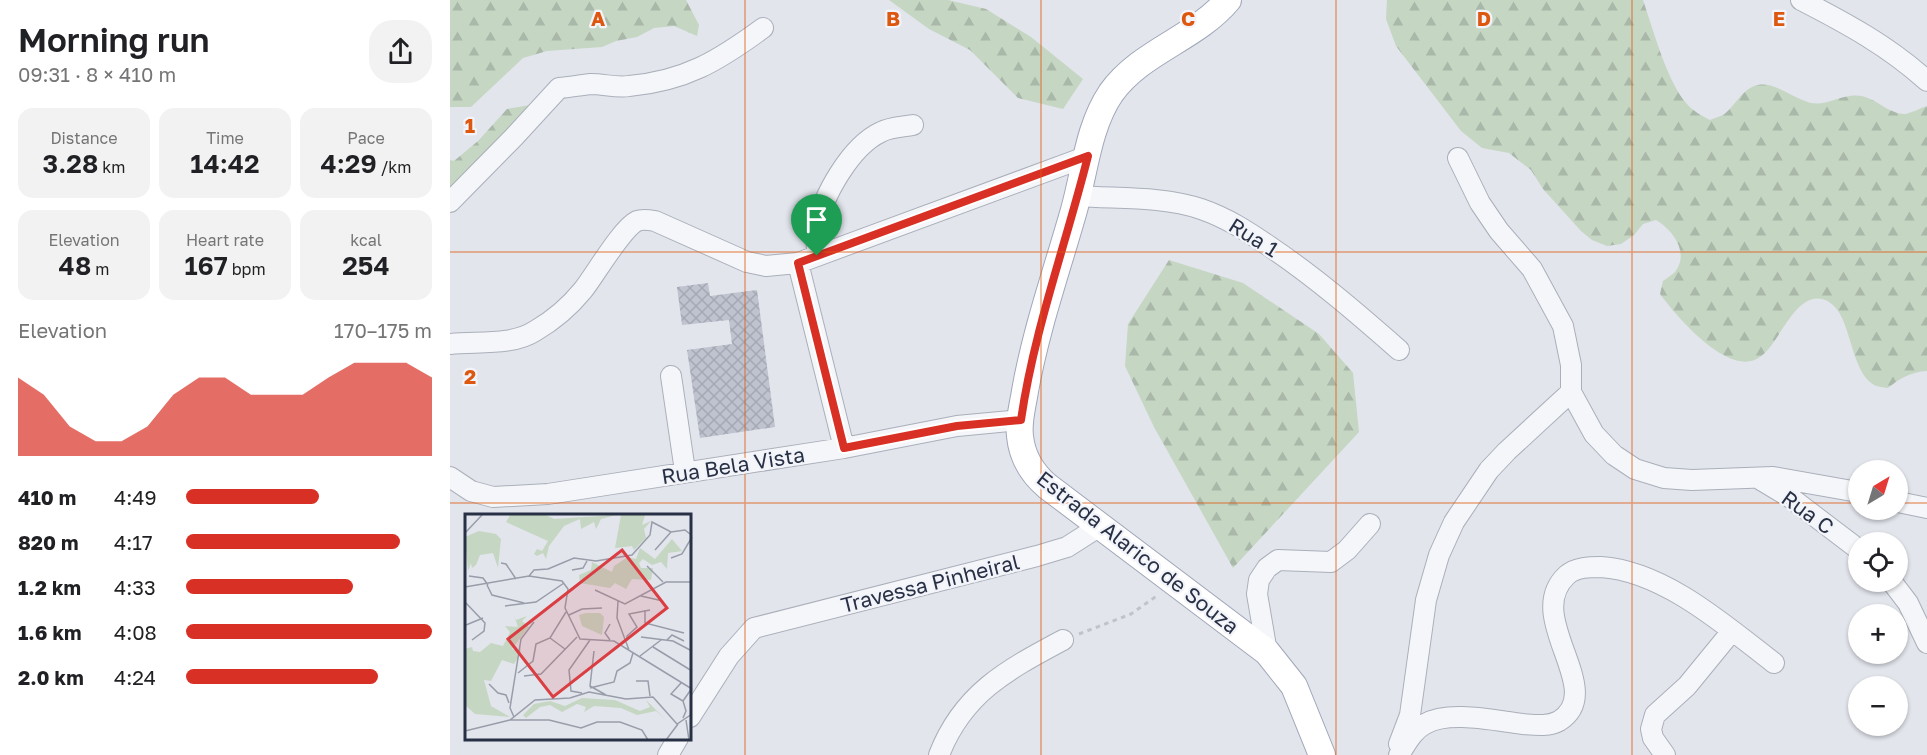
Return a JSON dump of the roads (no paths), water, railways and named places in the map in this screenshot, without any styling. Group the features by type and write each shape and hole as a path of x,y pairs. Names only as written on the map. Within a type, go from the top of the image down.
{"main road":[{"name":"Estrada Alarico de Souza","path":"1228,0 1194,30 1142,62 1126,75 1099,112 1028,377 1020,435 1024,456 1035,475 1268,652 1294,686 1322,755"}],"street":[{"path":"1801,0 1858,29 1927,81"},
{"path":"450,202 559,88 592,84 626,87 668,81 703,68 734,50 763,28"},
{"path":"817,256 817,228 825,201 853,154 869,139 883,131 913,125"},
{"path":"450,344 514,339 533,333 572,303 603,264 620,236 637,221 655,221 747,262 766,266 798,263 1088,156"},
{"path":"1458,158 1480,203 1499,231 1532,269 1563,326 1571,365 1571,392 1594,434 1614,455 1635,469 1664,478 1692,480 1773,477 1848,490"},
{"name":"Rua 1","path":"1078,196 1166,201 1199,209 1233,222 1294,263 1345,302 1399,350"},
{"path":"798,263 844,448"},
{"path":"671,376 685,471"},
{"path":"1397,755 1410,715 1426,600 1439,555 1454,522 1495,464 1571,392"},
{"name":"Rua Bela Vista","path":"450,477 471,492 480,495 510,497 548,494 844,448 957,426 1021,420"},
{"name":"Rua C","path":"1756,478 1791,498 1848,541"},
{"path":"1908,504 1927,508"},
{"path":"1268,652 1257,594 1259,580 1266,568 1278,560 1331,562 1347,550 1370,524"},
{"name":"Travessa Pinheiral","path":"692,714 729,656 754,628 1068,547 1100,526"},
{"path":"1397,755 1412,735 1425,724 1449,717 1549,725 1566,715 1574,698 1575,682 1552,613 1552,599 1556,588 1568,574 1579,569 1612,568 1634,573 1671,588 1774,663"},
{"path":"1900,592 1908,603 1927,643"},
{"path":"1665,755 1653,738 1651,729 1655,715 1687,686 1732,631"},
{"path":"939,755 949,731 974,697 1023,661 1063,640"},
{"path":"668,755 677,740"}]}
